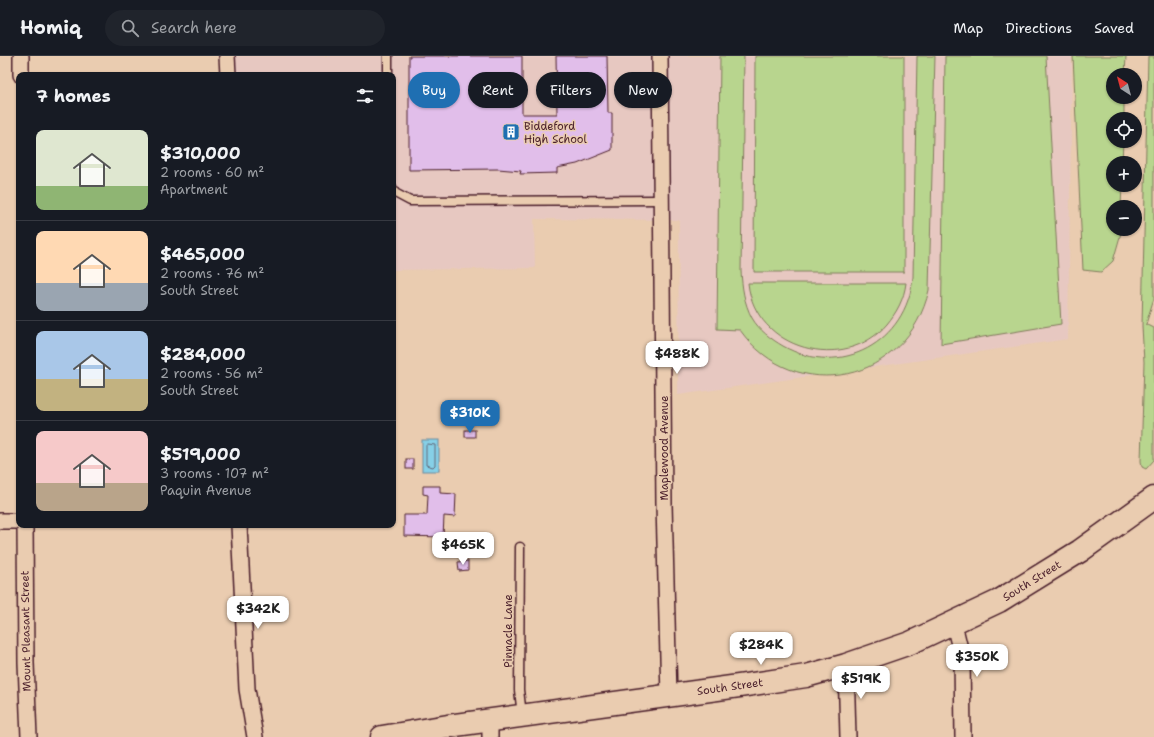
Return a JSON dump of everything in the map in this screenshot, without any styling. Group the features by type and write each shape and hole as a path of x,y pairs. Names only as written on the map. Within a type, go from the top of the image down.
{"street":[{"path":"21,56 21,72"},
{"path":"227,56 228,72"},
{"name":"Maplewood Avenue","path":"660,56 663,200 664,496 668,696"},
{"name":"South Street","path":"382,737 490,728 522,716 791,678 846,665 891,651 954,624 1025,586 1148,503"},
{"path":"0,521 16,521"},
{"name":"Mount Pleasant Street","path":"25,528 26,663 29,737"},
{"path":"239,528 247,689 255,737"},
{"path":"954,624 962,657 963,737"},
{"path":"846,665 848,737"}],"lane":[{"path":"388,56 388,72"},
{"path":"396,194 410,201 663,200"},
{"name":"Pinnacle Lane","path":"520,547 519,690 522,716"}],"shaded area":[{"path":"234,56 1072,56 1068,339 678,395 679,220 534,219 535,268 396,270 396,72 235,72"}],"green space":[{"path":"720,56 744,56 741,271 747,307 758,326 766,334 783,346 805,355 827,358 848,356 868,348 885,336 898,320 908,300 913,277 917,56 935,56 929,290 917,322 898,346 874,364 847,374 818,376 790,369 763,354 740,330 717,329"},
{"path":"755,56 904,56 904,272 754,272"},
{"path":"945,56 1046,56 1061,324 941,344"},
{"path":"1073,56 1126,56 1125,68 1106,68 1106,104 1124,104 1124,112 1106,112 1106,148 1123,148 1122,156 1106,156 1106,192 1122,192 1121,200 1106,200 1106,236 1120,236 1113,261 1101,272 1083,270"},
{"path":"1148,56 1154,56 1154,298 1146,324 1154,328 1154,460 1146,469 1142,467 1141,461 1144,362 1142,326"},
{"path":"748,283 906,283 900,305 887,324 869,339 849,348 826,351 804,347 784,339 767,325 754,306"}],"water":[{"path":"422,440 439,440 439,471 422,471"}],"building":[{"name":"Biddeford High School","path":"409,56 522,56 522,72 468,72 468,108 522,108 522,114 557,114 557,108 606,108 606,72 556,72 556,56 607,56 608,113 612,113 612,150 577,164 557,168 557,173 520,174 521,171 498,169 409,170 409,108 460,108 460,72 409,72"},
{"path":"465,430 475,430 475,437 465,437"},
{"path":"406,459 413,459 413,469 406,469"},
{"path":"423,486 440,486 440,493 456,494 455,517 444,516 443,537 404,536 404,515 427,515 428,495 423,494"},
{"path":"468,561 468,570 459,571 458,562"}],"place":[{"name":"Biddeford High School","path":"511,132"}]}
